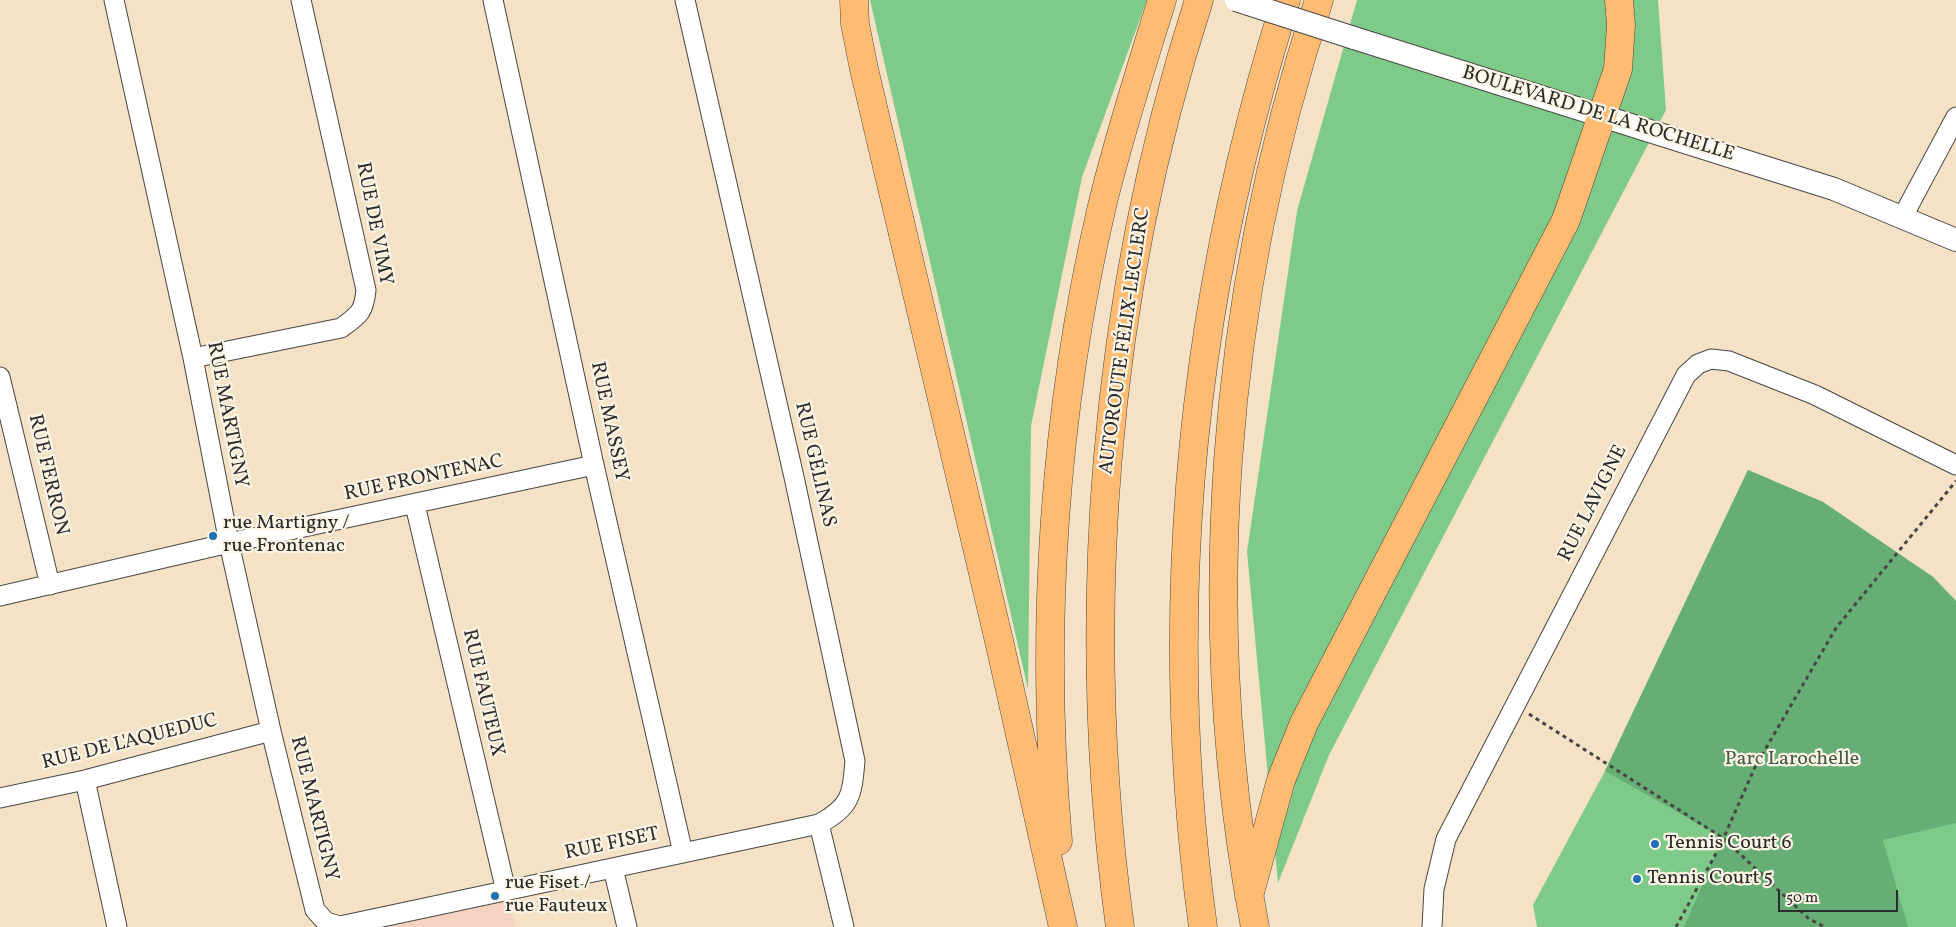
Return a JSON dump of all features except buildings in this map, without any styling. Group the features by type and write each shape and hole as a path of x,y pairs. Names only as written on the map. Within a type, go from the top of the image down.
{"highway":[{"path":"854,0 855,24 862,60 1000,645 1064,927"},
{"path":"1064,927 1054,774 1051,672 1054,546 1062,448 1080,320 1102,208 1126,116 1162,0"},
{"name":"AUTOROUTE FÉLIX-LECLERC","path":"1120,927 1109,832 1101,699 1101,571 1106,482 1114,395 1138,242 1159,141 1198,0"},
{"path":"1203,927 1192,838 1184,711 1184,578 1192,451 1208,322 1224,235 1255,102 1286,0"},
{"path":"1255,927 1232,773 1224,653 1223,576 1229,445 1238,362 1260,221 1285,114 1319,0"},
{"path":"1249,896 1281,780 1294,744 1333,666 1554,248 1576,195 1613,85 1620,55 1622,26 1620,0"}],"street":[{"name":"RUE MARTIGNY","path":"114,0 193,358 229,543 271,731 315,910 326,922"},
{"name":"RUE DE VIMY","path":"193,358 341,328 355,318 364,307 366,290 301,0"},
{"name":"RUE MASSEY","path":"493,0 594,465 683,853"},
{"name":"RUE GÉLINAS","path":"685,0 794,477 855,761 852,791 839,813 819,824"},
{"name":"BOULEVARD DE LA ROCHELLE","path":"1236,0 1834,189 1956,240"},
{"path":"1902,218 1956,117"},
{"name":"RUE LAVIGNE","path":"1432,927 1434,890 1446,839 1686,375 1698,364 1711,359 1729,361 1815,395 1956,466"},
{"name":"RUE FERRON","path":"0,376 3,403 50,585"},
{"name":"RUE FRONTENAC","path":"0,596 229,543 414,505 594,465"},
{"name":"RUE FAUTEUX","path":"414,505 506,891"},
{"name":"RUE DE L'AQUEDUC","path":"0,798 85,780 271,731"},
{"path":"85,780 117,927"},
{"name":"RUE FISET","path":"326,922 340,926 819,824"},
{"path":"819,824 844,927"},
{"path":"613,868 627,927"}],"path":[{"path":"1676,927 1720,846 1755,767 1836,628 1956,481"},
{"path":"1515,706 1723,838 1809,919 1825,927"}],"shaded area":[{"path":"506,891 516,927 340,927"}],"green space":[{"path":"870,0 1147,0 1082,177 1031,426 1028,689"},
{"path":"1357,0 1658,0 1666,110 1329,755 1278,883 1247,552 1297,211"},
{"name":"Parc Larochelle","path":"1748,470 1823,502 1933,577 1956,601 1956,927 1537,927 1533,905 1605,771"},
{"name":"Parc Larochelle","path":"1748,470 1823,502 1933,577 1956,601 1956,823 1883,840 1908,927 1684,927 1723,838 1605,771"}],"place":[{"name":"rue Martigny / rue Frontenac","path":"213,536"},
{"name":"Tennis Court 6","path":"1655,844"},
{"name":"Tennis Court 5","path":"1637,879"},
{"name":"rue Fiset / rue Fauteux","path":"495,896"}]}
